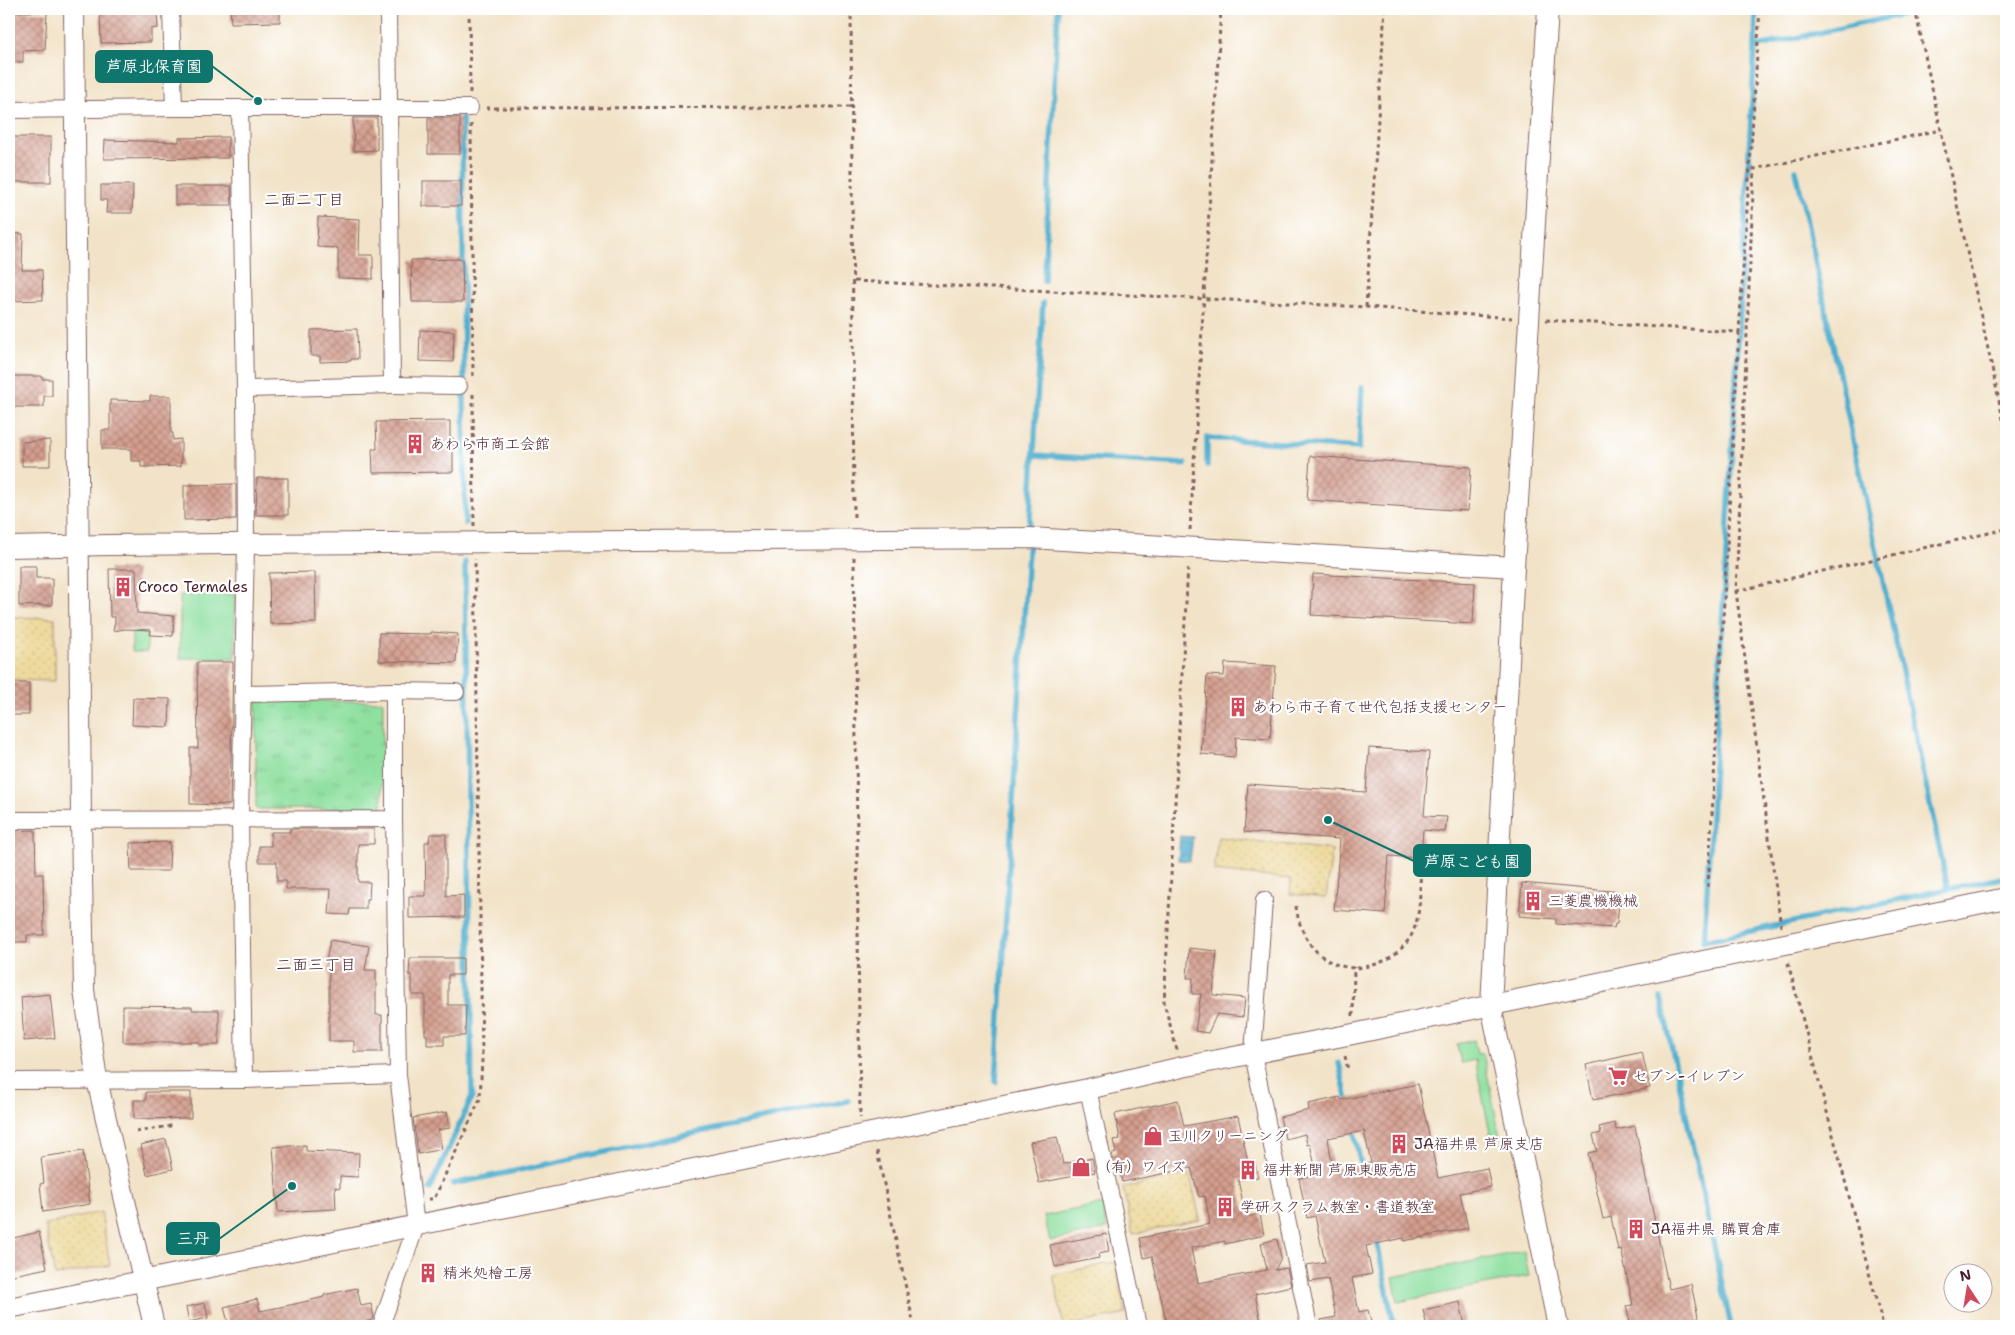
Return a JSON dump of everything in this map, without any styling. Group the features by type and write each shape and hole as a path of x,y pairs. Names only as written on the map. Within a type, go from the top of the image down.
{"street":[{"path":"74,9 84,990 97,1080 154,1326"},
{"path":"171,9 174,108"},
{"path":"388,9 392,385"},
{"path":"1548,9 1528,320 1491,1006 1558,1326"},
{"path":"9,110 76,108 470,108"},
{"path":"240,108 246,545 240,818 244,1080"},
{"path":"245,389 392,385 459,386"},
{"path":"9,548 854,538 1030,538 1514,567"},
{"path":"381,1326 416,1226 398,1075 394,692"},
{"path":"243,694 456,692"},
{"path":"9,820 394,819"},
{"path":"9,1308 1088,1090 1182,1067 1491,1006 2006,898"},
{"path":"1264,900 1252,1054 1308,1326"},
{"path":"9,1081 244,1080 398,1075"},
{"path":"1088,1090 1138,1326"}],"path":[{"path":"412,1199 434,1199 480,1100 482,1060 474,542 469,9"},
{"path":"852,9 854,538 867,1134 914,1326"},
{"path":"1182,1067 1164,1003 1221,9"},
{"path":"1366,307 1385,9"},
{"path":"1708,887 1739,332 1760,9"},
{"path":"1915,9 2006,434"},
{"path":"470,108 851,107"},
{"path":"1883,1326 1783,945 1736,591 1754,169 1941,130"},
{"path":"854,280 1366,307 1528,320 1739,332"},
{"path":"1736,591 2006,529"},
{"path":"1296,906 1297,919 1308,943 1328,960 1354,967 1371,966 1386,960 1400,950 1410,937 1417,921 1421,868"},
{"path":"1353,1034 1354,967"},
{"path":"1345,1056 1348,1070"},
{"path":"136,1132 170,1126 170,1123"}],"green space":[{"path":"235,594 235,658 180,658 180,595"},
{"path":"132,632 147,633 147,652 132,652"},
{"path":"256,701 383,701 382,809 256,809"},
{"path":"1474,1040 1477,1054 1483,1053 1500,1137 1491,1138 1475,1060 1461,1063 1457,1044"},
{"path":"1102,1204 1107,1229 1050,1241 1044,1216"},
{"path":"1524,1251 1529,1276 1398,1302 1393,1277"}],"sand":[{"path":"9,617 55,618 55,681 9,680"},
{"path":"1218,837 1332,850 1326,898 1290,894 1291,879 1214,871"},
{"path":"1190,1174 1200,1220 1133,1234 1123,1188"},
{"path":"101,1212 110,1265 55,1276 45,1225"},
{"path":"1115,1262 1126,1314 1064,1326 1053,1275"}],"water":[{"path":"1180,836 1193,837 1190,861 1178,860"}],"building":[{"path":"100,9 157,9 158,28 151,29 151,42 101,43"},
{"path":"230,9 280,9 280,22 231,23"},
{"path":"9,12 47,12 45,50 23,51 23,62 9,62"},
{"path":"353,118 377,118 377,150 354,151"},
{"path":"428,118 460,118 460,154 428,154"},
{"path":"9,137 51,137 51,182 9,182"},
{"path":"228,137 228,158 104,159 105,140 179,142 179,138"},
{"path":"423,181 461,181 461,206 423,206"},
{"path":"101,185 133,185 132,213 106,213 107,200 101,200"},
{"path":"175,186 231,186 232,205 175,205"},
{"path":"318,217 360,219 359,255 373,255 373,279 338,278 338,248 317,247"},
{"path":"9,233 23,234 22,270 42,270 43,300 9,301"},
{"path":"462,259 463,302 412,302 411,260"},
{"path":"357,329 358,359 320,362 320,356 311,356 311,330"},
{"path":"420,330 454,331 453,362 419,361"},
{"path":"9,376 42,376 42,379 52,379 52,396 44,396 44,407 9,407"},
{"path":"150,396 171,396 171,433 173,433 173,440 181,439 181,466 141,467 141,461 131,461 131,449 102,449 102,430 110,430 110,400 150,401"},
{"name":"あわら市商工会館","path":"450,421 450,438 453,438 453,472 373,473 372,449 377,449 376,422"},
{"path":"50,440 50,466 22,466 22,442"},
{"path":"1310,456 1471,467 1468,511 1307,500"},
{"path":"257,478 288,478 288,515 256,515"},
{"path":"236,484 236,519 184,520 184,485"},
{"path":"19,566 36,566 36,578 52,578 52,605 19,606"},
{"path":"109,569 136,569 137,613 174,616 173,636 150,635 151,630 125,629 113,631 115,617 110,617"},
{"path":"315,572 316,623 270,624 269,573"},
{"path":"1313,574 1475,583 1473,624 1311,615"},
{"path":"431,632 458,634 456,663 379,661 379,633 431,634"},
{"path":"197,662 233,662 230,805 190,804 190,748 198,748"},
{"name":"あわら市子育て世代包括支援センター","path":"1225,663 1276,666 1270,739 1236,737 1235,757 1201,754 1207,675 1224,676"},
{"path":"9,683 29,683 29,715 9,715"},
{"path":"133,698 170,699 169,727 132,725"},
{"path":"1369,748 1429,752 1424,816 1447,817 1445,832 1423,830 1421,858 1389,856 1385,914 1334,910 1340,839 1244,832 1248,784 1366,792"},
{"path":"290,829 374,829 374,844 358,844 358,882 370,882 369,899 366,899 366,909 350,909 349,915 329,914 331,889 286,889 286,881 277,881 277,862 259,862 259,846 271,846 271,832 290,832"},
{"path":"35,830 36,874 43,874 44,935 27,935 27,942 11,942 11,934 9,934 9,831"},
{"path":"430,834 446,834 446,896 464,895 464,917 409,918 409,896 426,896 425,842 429,842"},
{"path":"170,842 169,871 131,871 130,843"},
{"path":"1522,883 1620,892 1617,924 1615,924 1614,928 1556,924 1556,919 1519,916"},
{"path":"330,940 369,946 365,970 376,970 376,1015 382,1015 382,1052 354,1052 354,1041 329,1041 329,963 326,962"},
{"path":"1189,948 1217,951 1213,995 1245,998 1243,1017 1217,1014 1208,1033 1195,1031 1201,994 1192,994 1193,978 1187,978"},
{"path":"410,958 463,958 463,975 448,975 448,1005 466,1005 465,1036 444,1036 444,1045 427,1045 427,1035 425,1035 425,995 412,995 412,975 409,975"},
{"path":"50,994 55,1038 24,1041 21,997"},
{"path":"123,1006 192,1007 192,1010 219,1010 219,1045 199,1045 199,1042 123,1042"},
{"name":"セブン-イレブン","path":"1642,1052 1650,1088 1593,1100 1586,1065"},
{"path":"1418,1084 1438,1178 1487,1168 1491,1187 1460,1193 1468,1228 1404,1241 1404,1238 1366,1246 1372,1274 1352,1278 1359,1312 1368,1310 1372,1326 1322,1326 1321,1320 1336,1317 1328,1279 1310,1282 1307,1265 1325,1262 1315,1216 1307,1218 1299,1178 1317,1175 1310,1144 1307,1145 1305,1134 1285,1139 1280,1117 1309,1110 1308,1104 1340,1097 1341,1100","holes":["1364,1131 1371,1163 1333,1171 1328,1138"]},
{"path":"146,1092 191,1092 191,1118 134,1119 134,1100 146,1100"},
{"path":"1178,1100 1184,1126 1238,1116 1248,1162 1254,1160 1258,1177 1238,1180 1244,1208 1247,1208 1249,1216 1260,1214 1264,1235 1225,1244 1225,1241 1191,1248 1198,1283 1267,1270 1261,1243 1277,1239 1281,1258 1275,1270 1287,1268 1291,1286 1255,1294 1262,1326 1167,1326 1152,1256 1144,1258 1140,1238 1210,1224 1205,1196 1199,1197 1191,1168 1122,1182 1119,1167 1115,1168 1112,1154 1116,1153 1113,1140 1120,1139 1115,1114"},
{"path":"447,1112 450,1128 438,1130 442,1149 418,1154 413,1118"},
{"path":"1615,1123 1616,1130 1635,1126 1669,1289 1691,1284 1700,1326 1631,1326 1626,1306 1633,1305 1621,1249 1618,1250 1611,1217 1603,1219 1588,1153 1597,1151 1593,1135 1601,1133 1599,1127"},
{"path":"1057,1137 1063,1164 1092,1158 1095,1172 1039,1183 1030,1142"},
{"path":"166,1139 173,1169 147,1175 141,1145"},
{"path":"306,1145 306,1151 359,1153 358,1177 340,1176 340,1188 335,1187 336,1209 278,1212 273,1147"},
{"path":"83,1151 90,1204 43,1212 40,1184 44,1183 41,1157"},
{"path":"39,1232 47,1268 9,1276 9,1239"},
{"path":"1106,1234 1109,1252 1098,1254 1099,1258 1055,1267 1050,1245"},
{"path":"357,1288 361,1306 371,1304 374,1316 372,1320 362,1323 362,1326 229,1326 224,1307 257,1299 260,1311"},
{"path":"1460,1302 1465,1326 1427,1326 1423,1310"},
{"path":"205,1303 208,1318 189,1322 186,1307"}],"waterway":[{"path":"1044,281 1058,9"},
{"path":"1756,9 1755,47 1927,9"},
{"path":"1755,47 1704,941 1948,889"},
{"path":"462,118 465,523"},
{"path":"1796,170 1948,889 2006,877"},
{"path":"996,1082 1043,303"},
{"path":"1207,465 1207,438 1359,448 1362,387"},
{"path":"1034,455 1185,464"},
{"path":"430,1189 472,1097 465,562"},
{"path":"1661,998 1731,1326"},
{"path":"1339,1063 1348,1105"},
{"path":"453,1184 848,1101"},
{"path":"1353,1127 1362,1171"},
{"path":"1376,1237 1394,1326"}],"place":[{"name":"芦原北保育園","path":"258,101"},
{"name":"あわら市商工会館","path":"415,444"},
{"name":"Croco Termales","path":"123,587"},
{"name":"あわら市子育て世代包括支援センター","path":"1238,707"},
{"name":"芦原こども園","path":"1328,820"},
{"name":"三菱農機機械","path":"1533,901"},
{"name":"セブン-イレブン","path":"1618,1076"},
{"name":"玉川クリーニング","path":"1153,1136"},
{"name":"JA福井県 芦原支店","path":"1399,1144"},
{"name":"（有）ワイズ","path":"1081,1167"},
{"name":"福井新聞 芦原東販売店","path":"1248,1170"},
{"name":"三丹","path":"292,1186"},
{"name":"学研スクラム教室・書道教室","path":"1225,1207"},
{"name":"JA福井県 購買倉庫","path":"1636,1229"},
{"name":"精米処檜工房","path":"428,1273"}],"district":[{"name":"二面二丁目","path":"304,199"},
{"name":"二面三丁目","path":"316,964"}]}
